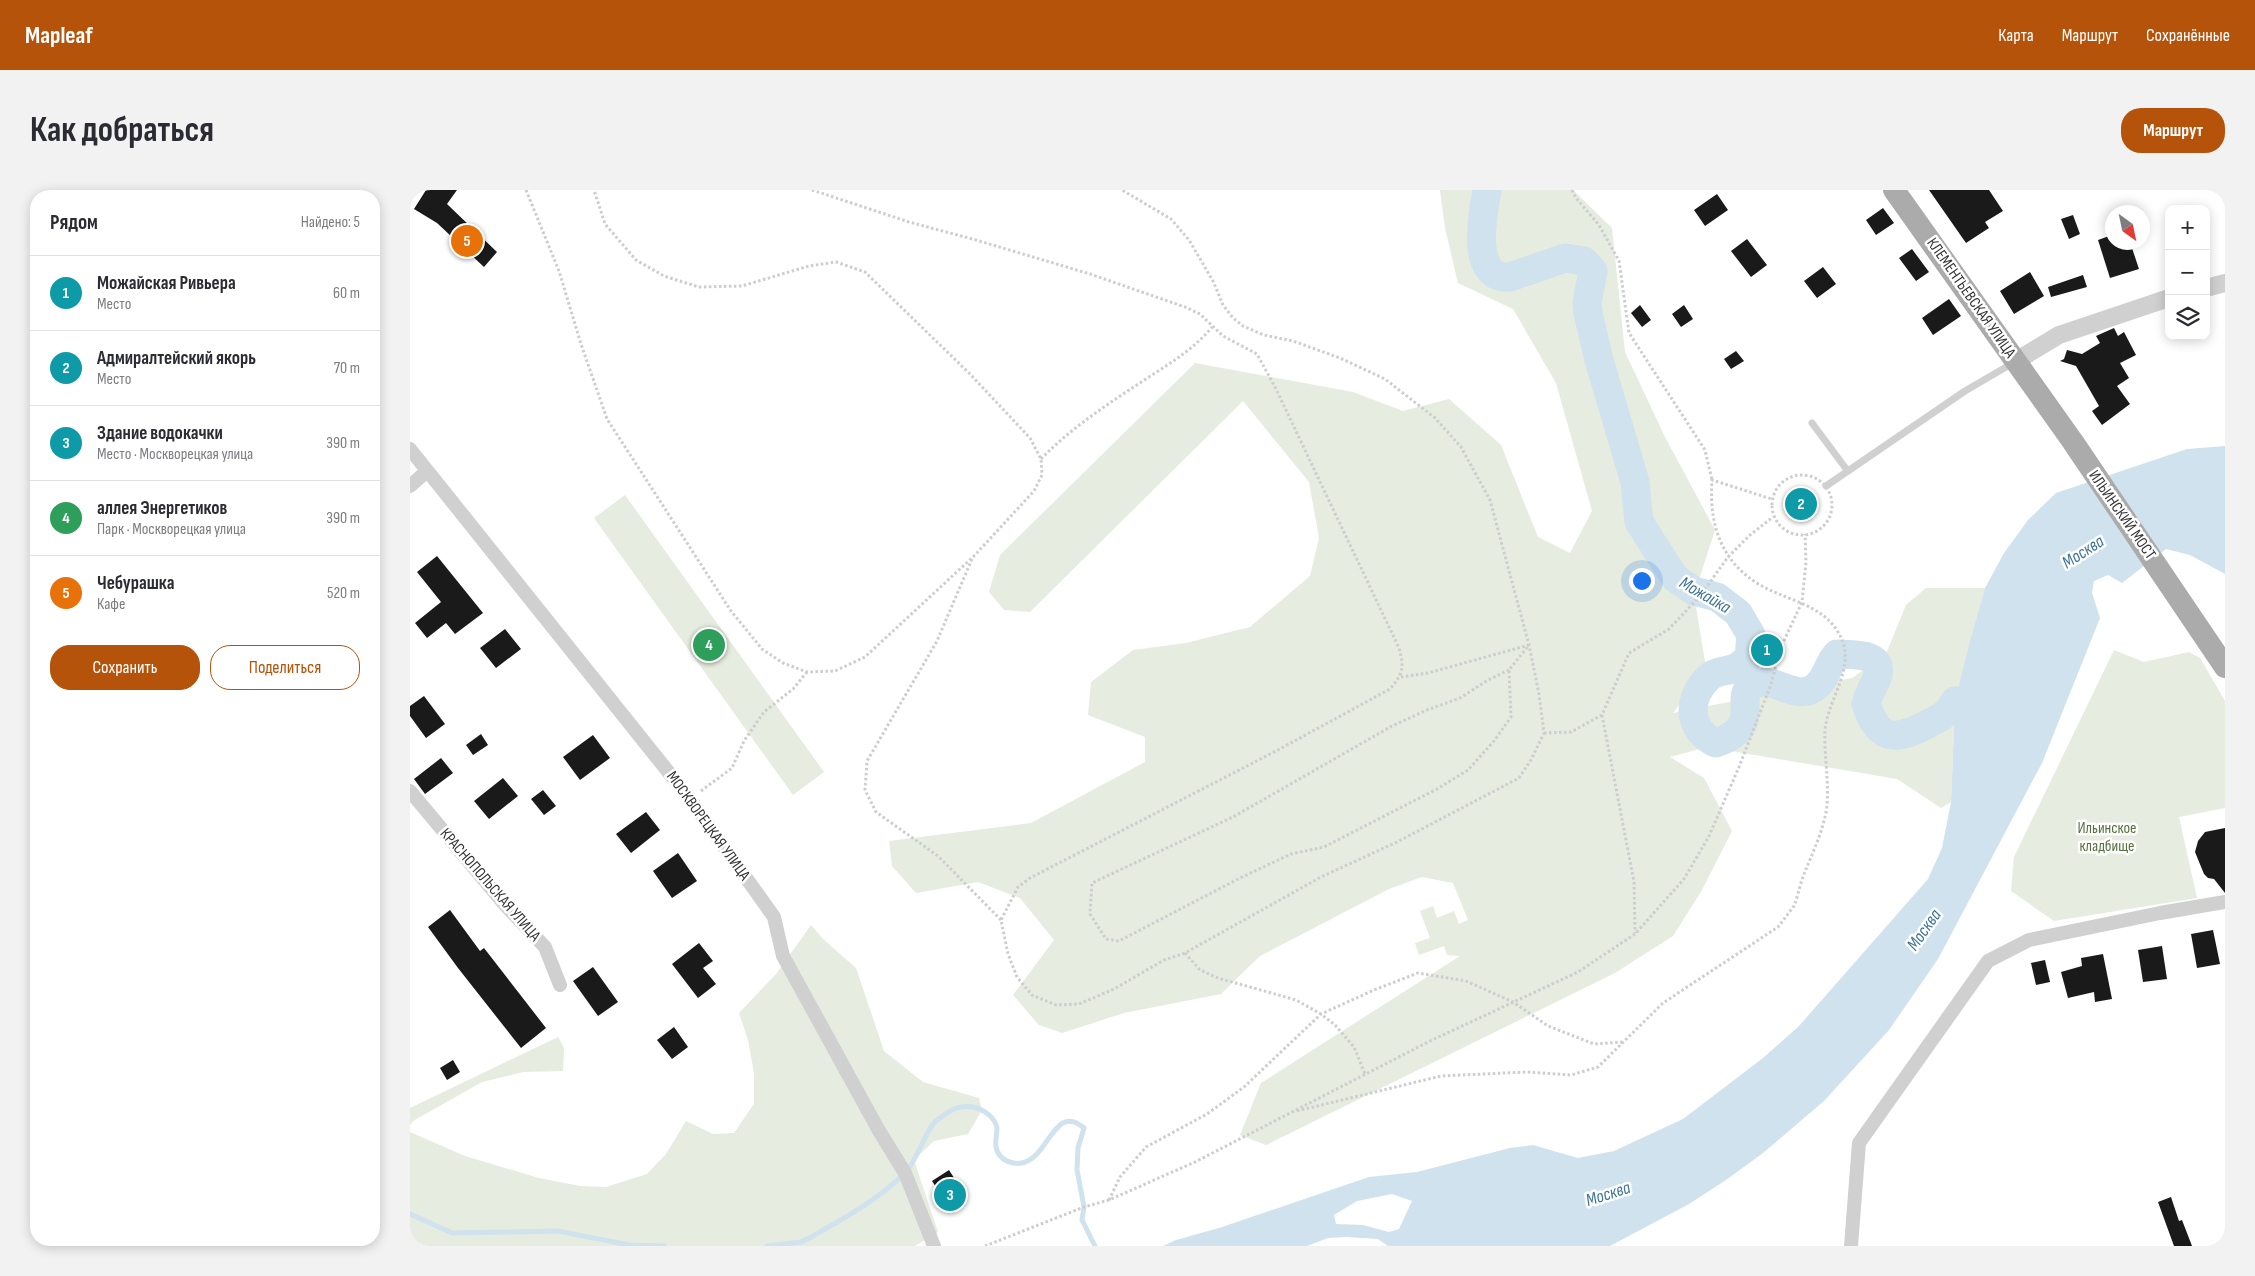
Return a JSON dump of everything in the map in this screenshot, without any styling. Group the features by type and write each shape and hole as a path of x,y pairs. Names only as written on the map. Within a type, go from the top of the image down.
{"main road":[{"name":"КЛЕМЕНТЬЕВСКАЯ УЛИЦА","path":"1894,190 2073,442"},
{"name":"ИЛЬИНСКИЙ МОСТ","path":"2073,442 2225,667"}],"street":[{"path":"2210,287 2225,283"},
{"path":"2016,361 2054,338 2165,299"},
{"name":"МОСКВОРЕЦКАЯ УЛИЦА","path":"410,448 690,799 774,917 782,956 878,1129 905,1172 934,1246"},
{"path":"410,486 427,471"},
{"name":"КРАСНОПОЛЬСКАЯ УЛИЦА","path":"410,791 506,906 545,947 560,985"},
{"path":"1851,1246 1858,1142 1988,961 2029,940 2160,913 2225,902"}],"lane":[{"path":"1826,486 1966,391 2016,361"},
{"path":"1812,423 1847,470"}],"path":[{"path":"526,190 559,271 581,344 607,419 731,611 762,650 783,663 807,672 835,671 865,657 974,556 1034,491 1042,475 1041,459 1030,438 970,374 865,272 836,262 809,266 742,286 698,287 664,276 636,260 606,224 594,190"},
{"path":"812,190 909,222 1090,274 1185,306 1200,314 1212,327 1257,354 1276,388 1399,648 1403,663 1401,677 1390,689 1030,878 1018,887 1001,920"},
{"path":"974,556 937,641 867,761 865,790 876,812 938,856 1001,920 1008,954 1017,977 1032,995 1056,1005 1079,1004 1114,989 1164,960 1185,953 1321,877 1396,842 1519,778 1532,760 1544,733 1539,694 1529,645 1490,500 1461,447 1435,418 1385,379 1340,358 1243,326 1233,318 1223,305 1213,281 1189,240 1171,219 1122,190"},
{"path":"1291,1112 1442,1076 1526,1072 1571,1076 1598,1067 1663,1003 1713,969 1750,948 1778,927 1794,906 1820,835 1826,807 1828,782 1825,729 1842,678 1846,654 1838,631 1828,619 1802,602 1757,585 1728,557 1718,539 1710,504 1712,480 1705,450 1629,334 1619,261 1599,225 1576,198 1572,190"},
{"path":"1041,459 1082,421 1182,355 1201,341 1212,327"},
{"path":"1794,475 1811,476 1826,486 1832,502 1829,518 1817,531 1801,535 1784,530 1773,516 1772,499 1779,484 1794,475"},
{"path":"1712,480 1772,499"},
{"path":"1635,934 1634,882 1602,715 1629,652 1669,629 1700,596 1728,557 1773,516"},
{"path":"985,1246 1084,1207 1109,1200 1195,1162 1365,1074 1578,972 1635,934 1684,879 1709,836 1739,767 1770,687 1782,645 1802,602 1806,562 1805,534"},
{"path":"1401,677 1428,673 1529,645"},
{"path":"1509,670 1511,717 1494,741 1468,770 1437,789 1324,847 1292,854 1240,878 1119,941 1106,939 1090,914 1092,883 1233,817 1392,726 1460,698 1488,680 1509,670 1529,645"},
{"path":"690,799 732,768 744,741 764,712 793,688 807,672"},
{"path":"1544,733 1571,732 1602,715"},
{"path":"1185,953 1200,970 1296,1000 1321,1014 1335,1025 1354,1048 1365,1074"},
{"path":"1109,1200 1120,1177 1146,1147 1207,1114 1244,1087 1321,1014 1418,972 1466,981 1513,1002 1548,1026 1576,1038 1594,1044 1622,1042"}],"green space":[{"path":"1440,190 1573,190 1612,228 1625,352 1665,437 1715,530 1694,595 1706,668 1673,713 1852,678 1886,654 1906,605 1926,588 1985,588 1955,701 1951,802 1941,808 1897,779 1707,747 1670,757 1704,778 1732,831 1702,890 1673,936 1615,973 1266,1145 1240,1135 1261,1083 1460,956 1447,955 1444,946 1419,955 1415,943 1430,938 1420,911 1433,906 1437,918 1454,911 1459,924 1468,920 1453,883 1422,877 1389,889 1260,956 1221,994 1124,1013 1062,1033 1039,1025 1013,995 1054,940 1020,898 978,882 916,893 892,866 889,841 1031,823 1145,762 1145,737 1088,715 1091,682 1133,650 1186,643 1250,627 1310,576 1319,538 1309,482 1243,401 1030,612 1004,610 989,592 1000,555 1195,363 1353,392 1403,411 1449,399 1501,445 1538,537 1570,553 1592,511 1556,383 1513,309 1458,283 1445,228"},
{"path":"625,495 824,772 793,795 594,518"},
{"name":"Ильинское кладбище","path":"2114,650 2144,662 2189,652 2200,658 2225,701 2225,808 2179,817 2197,898 2054,921 2011,891 2014,857"},
{"path":"811,925 824,940 856,968 884,1051 923,1082 979,1098 982,1110 968,1134 934,1141 914,1160 938,1232 915,1246 410,1246 410,1132 465,1156 539,1178 580,1186 606,1187 647,1174 666,1154 686,1121 713,1134 734,1133 754,1104 754,1073 748,1040 739,1013 776,974"},
{"path":"558,1037 564,1048 563,1071 523,1072 482,1082 413,1121 410,1125 410,1108"}],"water":[{"name":"Москва","path":"2225,446 2225,574 2190,555 2166,549 2122,583 2108,575 2094,581 2092,593 2100,618 2042,763 1938,959 1889,1030 1824,1101 1763,1153 1689,1204 1610,1246 1388,1246 1378,1239 1346,1237 1328,1238 1307,1246 1163,1246 1176,1240 1219,1228 1369,1177 1417,1172 1510,1148 1533,1145 1578,1158 1614,1151 1683,1119 1763,1058 1799,1026 1928,879 1942,848 1951,802 1955,701 1985,588 2004,553 2028,520 2056,493 2187,449","holes":["1392,1194 1412,1201 1399,1229 1389,1232 1363,1225 1336,1224 1334,1215 1357,1201"]}],"building":[{"path":"426,190 457,190 447,204 497,252 484,267 437,223 414,209"},
{"path":"1929,190 1989,190 2003,211 1985,222 1989,228 1966,243"},
{"path":"1717,194 1728,210 1705,226 1694,210"},
{"path":"1883,208 1894,223 1876,235 1866,220"},
{"path":"2073,215 2080,234 2069,239 2061,219"},
{"path":"2105,238 2105,250 2133,250 2139,269 2110,278 2098,240"},
{"path":"1747,239 1767,265 1751,277 1731,251"},
{"path":"1912,249 1929,272 1916,281 1899,258"},
{"path":"1823,267 1836,284 1817,298 1804,281"},
{"path":"2030,272 2044,296 2014,314 2000,291"},
{"path":"2083,275 2087,287 2051,297 2048,287"},
{"path":"1949,299 1961,316 1933,335 1922,318"},
{"path":"1640,305 1651,320 1642,327 1631,313"},
{"path":"1684,305 1693,319 1681,327 1672,314"},
{"path":"2114,328 2118,336 2124,332 2136,355 2120,363 2129,378 2117,386 2130,404 2102,425 2092,411 2099,406 2076,366 2060,361 2064,359 2067,350 2082,354 2100,343 2096,336"},
{"path":"1736,351 1744,361 1731,369 1724,359"},
{"path":"437,556 483,613 455,634 446,623 427,638 415,623 441,602 417,572"},
{"path":"505,629 521,649 496,668 480,648"},
{"path":"424,696 445,724 426,738 410,716 410,706"},
{"path":"481,734 488,745 473,755 466,745"},
{"path":"593,735 610,758 580,780 563,757"},
{"path":"441,758 453,773 425,794 414,779"},
{"path":"503,778 518,796 489,819 474,801"},
{"path":"543,790 556,806 544,815 531,799"},
{"path":"646,812 660,830 631,853 616,834"},
{"path":"2225,828 2225,893 2214,879 2208,878 2204,874 2195,852 2198,841 2205,832"},
{"path":"678,853 697,881 672,898 653,871"},
{"path":"450,910 480,951 484,948 546,1028 521,1048 428,927"},
{"path":"2213,930 2220,964 2197,968 2191,934"},
{"path":"699,943 713,961 703,968 716,984 698,998 672,964"},
{"path":"2162,946 2167,979 2143,982 2138,950"},
{"path":"2103,954 2112,999 2095,1002 2094,992 2068,998 2061,972 2082,966 2081,958"},
{"path":"2045,960 2050,982 2036,985 2031,963"},
{"path":"593,967 618,1002 598,1016 573,981"},
{"path":"674,1027 688,1047 672,1059 657,1040"},
{"path":"453,1060 460,1072 447,1080 440,1068"},
{"path":"949,1170 956,1181 951,1184 965,1205 953,1213 932,1181"},
{"path":"2171,1197 2179,1221 2182,1220 2192,1246 2174,1246 2158,1202"}],"waterway":[{"name":"Можайка","path":"1487,190 1483,214 1482,243 1484,257 1489,268 1497,275 1510,277 1565,258 1584,261 1593,271 1587,303 1588,313 1599,360 1635,482 1639,522 1675,578 1694,591 1717,597 1738,613 1751,635 1749,657 1737,667 1711,675 1696,695 1693,714 1695,722 1706,737 1716,743 1739,729 1745,714 1746,692 1750,687 1766,682 1798,692 1814,688 1822,681 1837,654 1859,655 1873,659 1877,663 1879,670 1877,678 1866,704 1876,725 1882,731 1889,734 1905,734 1926,725 1943,716 1955,701 1994,710"},
{"path":"767,1246 801,1242 872,1200 910,1167 932,1125 936,1121 953,1110 967,1106 981,1110 991,1117 997,1128 997,1151 1002,1158 1014,1163 1022,1163 1031,1159 1039,1152 1058,1126 1065,1122 1074,1122 1084,1128 1078,1148 1077,1170 1084,1207 1082,1220 1095,1246"},
{"path":"410,1214 452,1233 558,1231 629,1245 664,1246"}],"place":[{"name":"Чебурашка","path":"467,241"},
{"name":"Адмиралтейский якорь","path":"1801,504"},
{"name":"аллея Энергетиков","path":"709,645"},
{"name":"Можайская Ривьера","path":"1767,650"},
{"name":"Здание водокачки","path":"950,1195"}]}
